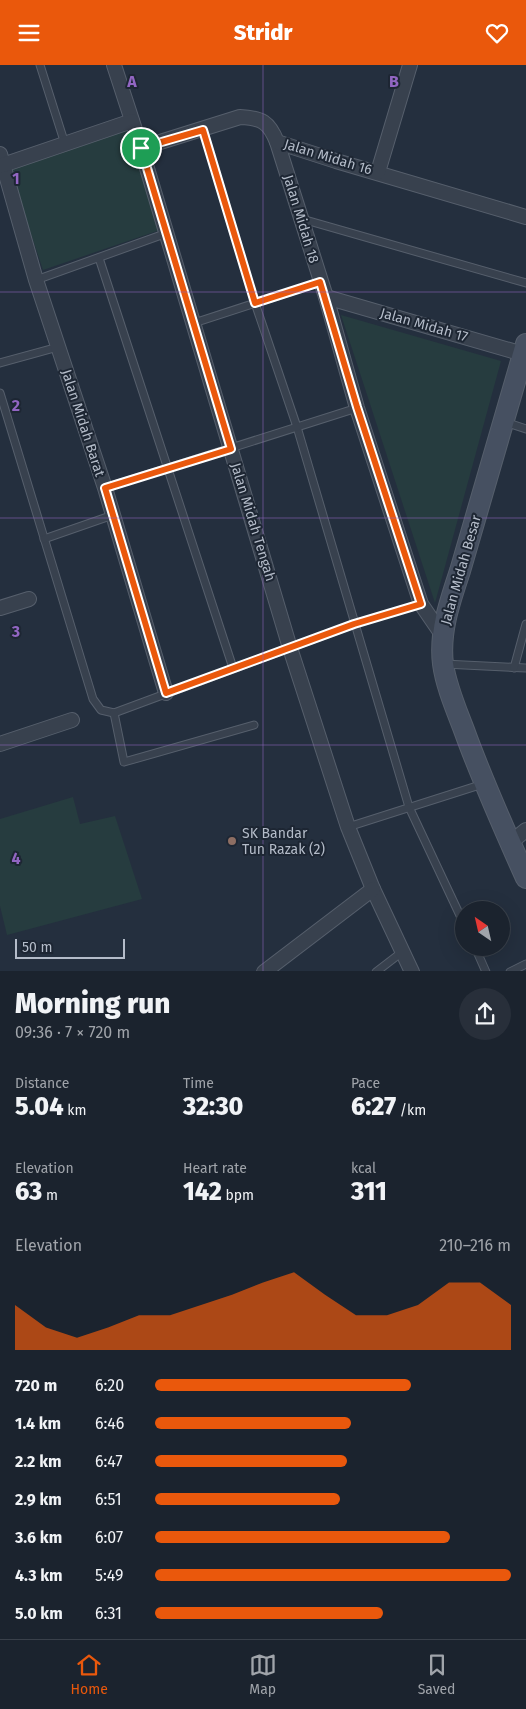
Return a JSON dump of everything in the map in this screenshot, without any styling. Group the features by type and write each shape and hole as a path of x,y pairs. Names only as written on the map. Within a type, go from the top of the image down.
{"street":[{"name":"Jalan Midah Tengah","path":"114,65 167,233 290,648 348,827 372,889 412,971"},
{"path":"378,173 410,65"},
{"name":"Jalan Midah 16","path":"141,148 240,117 256,118 271,128 277,142 526,217"},
{"path":"1,161 132,121"},
{"name":"Jalan Midah 18","path":"277,142 326,297 357,407 421,604 443,636"},
{"name":"Jalan Midah Barat","path":"1,161 36,280 105,488 166,693"},
{"name":"Jalan Midah 17","path":"326,297 524,349"},
{"name":"Jalan Midah Besar","path":"524,349 448,607 443,636 443,664 454,703 484,784 526,877"},
{"path":"0,608 29,599"},
{"path":"0,744 72,720"},
{"path":"510,843 526,830"},
{"path":"264,971 372,889"}],"lane":[{"path":"40,65 65,143"},
{"path":"203,130 255,303 297,427 409,807 455,905"},
{"path":"301,219 526,283"},
{"path":"36,280 167,233"},
{"path":"99,258 166,469 233,668"},
{"path":"194,323 320,282"},
{"path":"0,363 58,347"},
{"path":"0,393 93,699 101,710 114,713 354,624 421,604"},
{"path":"105,488 357,407"},
{"path":"503,422 526,429"},
{"path":"44,539 112,515"},
{"path":"514,669 526,624"},
{"path":"443,664 526,669"},
{"path":"114,713 124,762 254,725"},
{"path":"348,827 484,784"},
{"path":"376,971 402,952"},
{"path":"479,956 486,971"},
{"path":"510,971 526,964"}],"green space":[{"path":"126,129 160,230 43,270 9,168"},
{"path":"341,315 501,361 435,603"},
{"path":"73,797 80,824 115,816 142,899 7,935 0,906 0,819"}],"place":[{"name":"SK Bandar Tun Razak (2)","path":"232,841"}],"route":[{"path":"203,130 255,303 320,282 357,407 421,604 354,624 166,693 105,488 231,449 141,148 203,130"}]}
